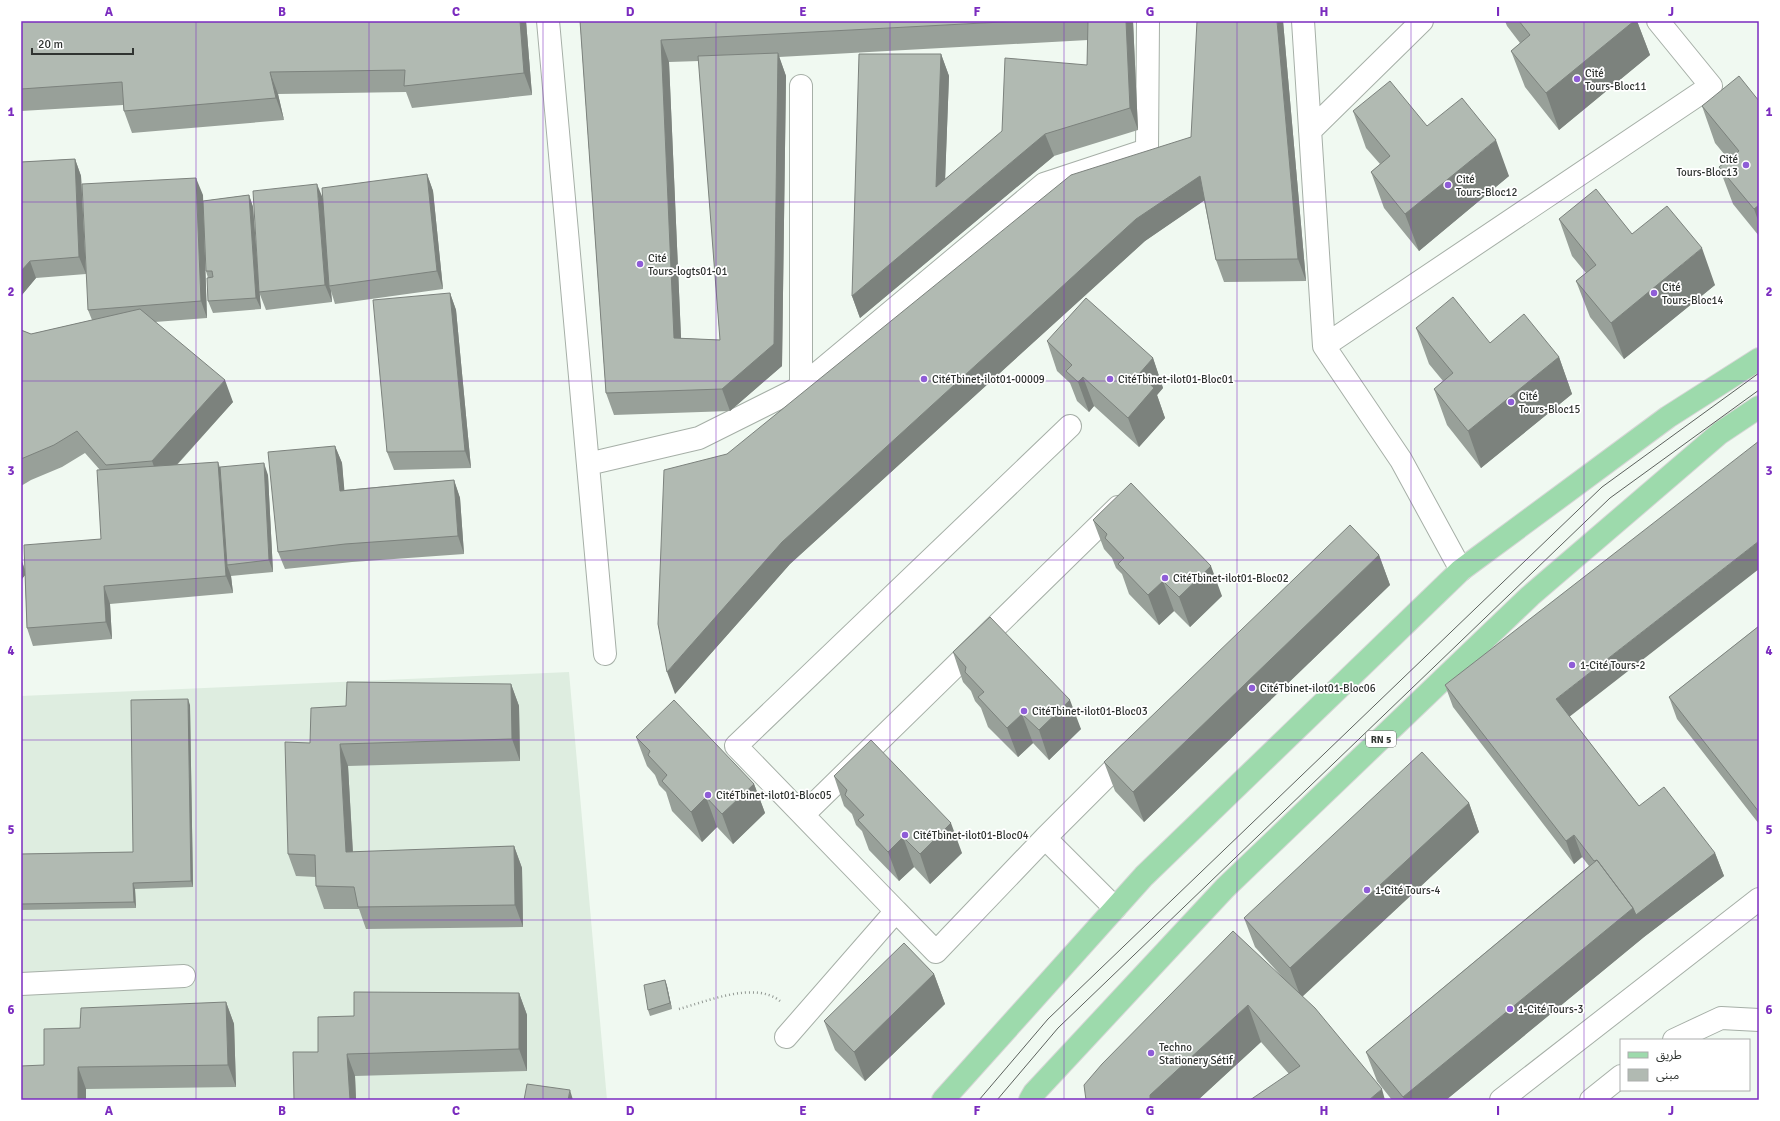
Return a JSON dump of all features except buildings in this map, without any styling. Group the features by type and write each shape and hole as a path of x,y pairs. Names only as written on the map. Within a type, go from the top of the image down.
{"main road":[{"path":"943,1100 1144,876 1461,570 1668,417 1759,359"},
{"name":"RN 5","path":"1030,1100 1226,888 1530,596 1720,433 1759,407"}],"street":[{"path":"548,21 605,654"},
{"path":"588,464 698,438 801,387 1044,184 1148,150 1148,21"},
{"path":"1303,21 1324,346 1401,460 1461,570"},
{"path":"1310,132 1422,21"},
{"path":"1324,346 1711,86 1658,21"},
{"path":"801,86 801,387"},
{"path":"1070,426 736,746 936,952 1045,838 1145,737"},
{"path":"803,815 1134,491"},
{"path":"1045,838 1115,908"},
{"path":"1501,1100 1759,899"},
{"path":"786,1037 896,911"},
{"path":"21,984 184,976"},
{"path":"1676,1039 1720,1018 1759,1020"},
{"path":"1592,1100 1620,1077"}],"path":[{"path":"679,1009 752,991 772,994 803,1018"}],"shaded area":[{"path":"569,672 607,1100 21,1100 21,696"}],"tram line":[{"path":"979,1100 1048,1019 1602,487 1759,373"},
{"path":"997,1100 1058,1028 1610,498 1759,390"}],"place":[{"name":"Cité Tours-Bloc11","path":"1577,79"},
{"name":"Cité Tours-Bloc13","path":"1746,165"},
{"name":"Cité Tours-Bloc12","path":"1448,185"},
{"name":"Cité Tours-logts01-01","path":"640,264"},
{"name":"Cité Tours-Bloc14","path":"1654,293"},
{"name":"CitéTbinet-ilot01-00009","path":"924,379"},
{"name":"CitéTbinet-ilot01-Bloc01","path":"1110,379"},
{"name":"Cité Tours-Bloc15","path":"1511,402"},
{"name":"CitéTbinet-ilot01-Bloc02","path":"1165,578"},
{"name":"1-Cité Tours-2","path":"1572,665"},
{"name":"CitéTbinet-ilot01-Bloc06","path":"1252,688"},
{"name":"CitéTbinet-ilot01-Bloc03","path":"1024,711"},
{"name":"CitéTbinet-ilot01-Bloc05","path":"708,795"},
{"name":"CitéTbinet-ilot01-Bloc04","path":"905,835"},
{"name":"1-Cité Tours-4","path":"1367,890"},
{"name":"1-Cité Tours-3","path":"1510,1009"},
{"name":"Techno Stationery Sétif","path":"1151,1053"}]}
